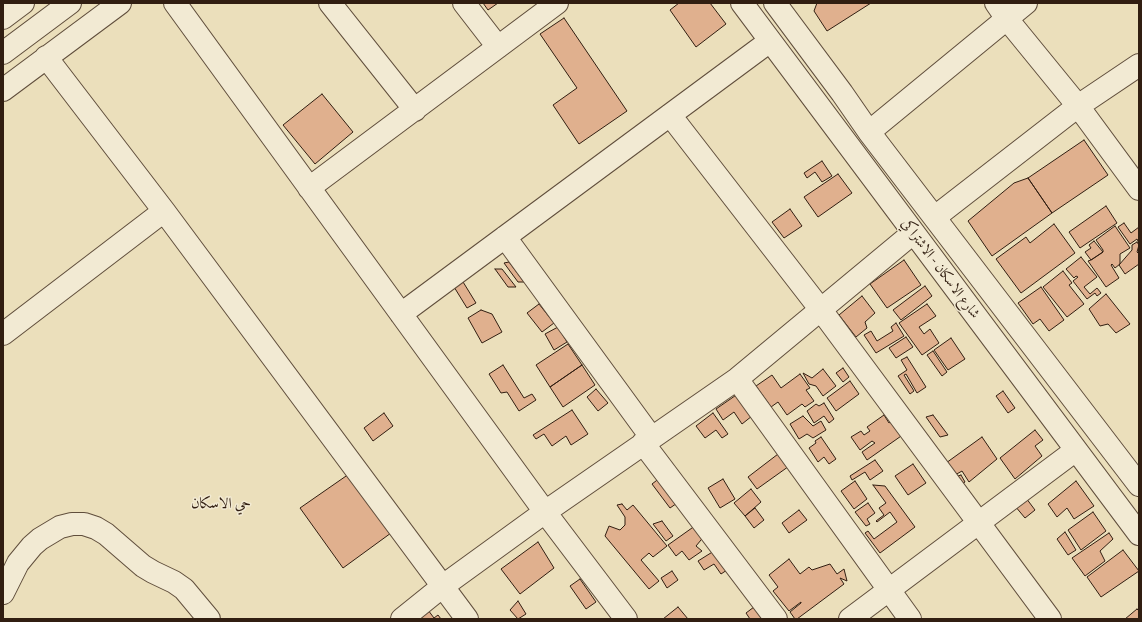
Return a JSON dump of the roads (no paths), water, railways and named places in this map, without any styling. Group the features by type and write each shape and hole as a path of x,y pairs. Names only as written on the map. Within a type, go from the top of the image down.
{"street":[{"path":"3,18 23,3"},
{"path":"3,53 70,3"},
{"path":"3,90 120,3"},
{"path":"175,3 545,512 626,619"},
{"path":"330,3 415,110"},
{"path":"464,3 498,47"},
{"path":"309,188 557,3"},
{"name":"شارع الاسكان - الاشتراكي","path":"742,3 913,234 1139,534"},
{"name":"شارع الاسكان - الاشتراكي","path":"775,3 869,132 1139,484"},
{"path":"869,132 1002,11 1026,3"},
{"path":"1002,11 1078,106 1139,189"},
{"path":"401,314 770,41"},
{"path":"46,57 164,211 467,619"},
{"path":"935,218 1078,106 1139,65"},
{"path":"821,110 819,99 822,91 830,89 842,93"},
{"path":"670,115 821,310 1050,619"},
{"path":"3,334 164,211"},
{"path":"402,619 443,586 545,512 737,378 913,234"},
{"path":"505,237 647,440 776,619"},
{"path":"737,378 910,619"},
{"path":"850,619 1076,450"},
{"path":"3,593 18,562 40,539 60,527 72,524 84,524 96,528 106,534 143,566 174,582 184,589 209,619"}],"district":[{"name":"حي الاسكان","path":"221,504"}]}
